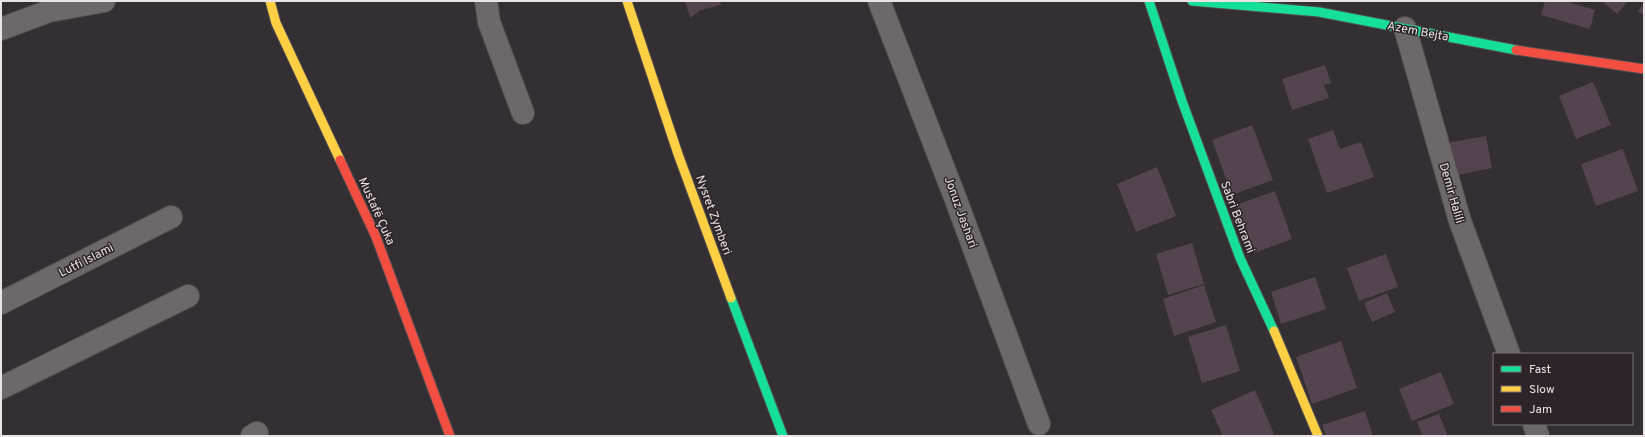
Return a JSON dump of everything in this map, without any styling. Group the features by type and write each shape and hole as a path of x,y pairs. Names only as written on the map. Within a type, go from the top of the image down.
{"street":[{"path":"1,29 49,11 104,1"},
{"name":"Mustafë Çuka","path":"270,1 276,23 376,237 450,436"},
{"path":"486,1 489,22 523,113"},
{"name":"Nysret Zymberi","path":"627,1 678,154 783,436"},
{"name":"Jonuz Jashari","path":"879,1 956,200 1039,424"},
{"name":"Sabri Behrami","path":"1149,1 1182,101 1240,258 1284,353 1318,436"},
{"name":"Azem Bejta","path":"1192,1 1248,3 1319,12 1540,54 1644,69"},
{"name":"Demir Halili","path":"1405,28 1460,220 1509,353"},
{"name":"Lutfi Islami","path":"1,303 171,217"},
{"path":"1,388 188,296"},
{"path":"1534,425 1538,436"}],"building":[{"path":"685,1 720,1 721,5 701,10 690,18"},
{"path":"1545,1 1565,1 1595,10 1590,29 1541,15"},
{"path":"1602,1 1628,1 1617,14"},
{"path":"1644,2 1644,15 1638,12"},
{"path":"1325,65 1331,83 1324,85 1329,98 1292,110 1282,79"},
{"path":"1593,82 1611,125 1576,139 1559,96"},
{"path":"1252,125 1273,180 1232,195 1212,140"},
{"path":"1333,130 1340,149 1361,142 1374,177 1327,193 1308,139"},
{"path":"1486,136 1492,168 1452,176 1446,143"},
{"path":"1623,149 1638,191 1596,206 1581,164"},
{"path":"1157,167 1176,216 1136,232 1117,184"},
{"path":"1275,191 1292,239 1254,253 1236,205"},
{"path":"1192,243 1204,284 1168,295 1156,254"},
{"path":"1386,254 1398,287 1359,301 1347,268"},
{"path":"1315,277 1326,309 1281,324 1271,292"},
{"path":"1204,285 1216,322 1174,336 1163,299"},
{"path":"1387,293 1395,312 1372,322 1364,303"},
{"path":"1226,325 1240,371 1202,383 1188,337"},
{"path":"1341,341 1357,388 1312,404 1296,357"},
{"path":"1441,372 1454,404 1412,421 1399,389"},
{"path":"1255,390 1274,434 1270,436 1223,436 1211,410"},
{"path":"1365,411 1373,436 1326,436 1322,425"},
{"path":"1439,414 1447,434 1442,436 1422,436 1417,422"}],"traffic: fast":[{"path":"1149,1 1182,101 1240,258 1274,331"},
{"path":"1192,1 1319,12 1516,50"},
{"path":"731,298 783,436"}],"traffic: slow":[{"path":"270,1 276,23 340,160"},
{"path":"627,1 678,154 731,298"},
{"path":"1274,331 1318,436"}],"traffic: jam":[{"path":"1516,50 1644,69"},
{"path":"340,160 376,237 450,436"}]}
